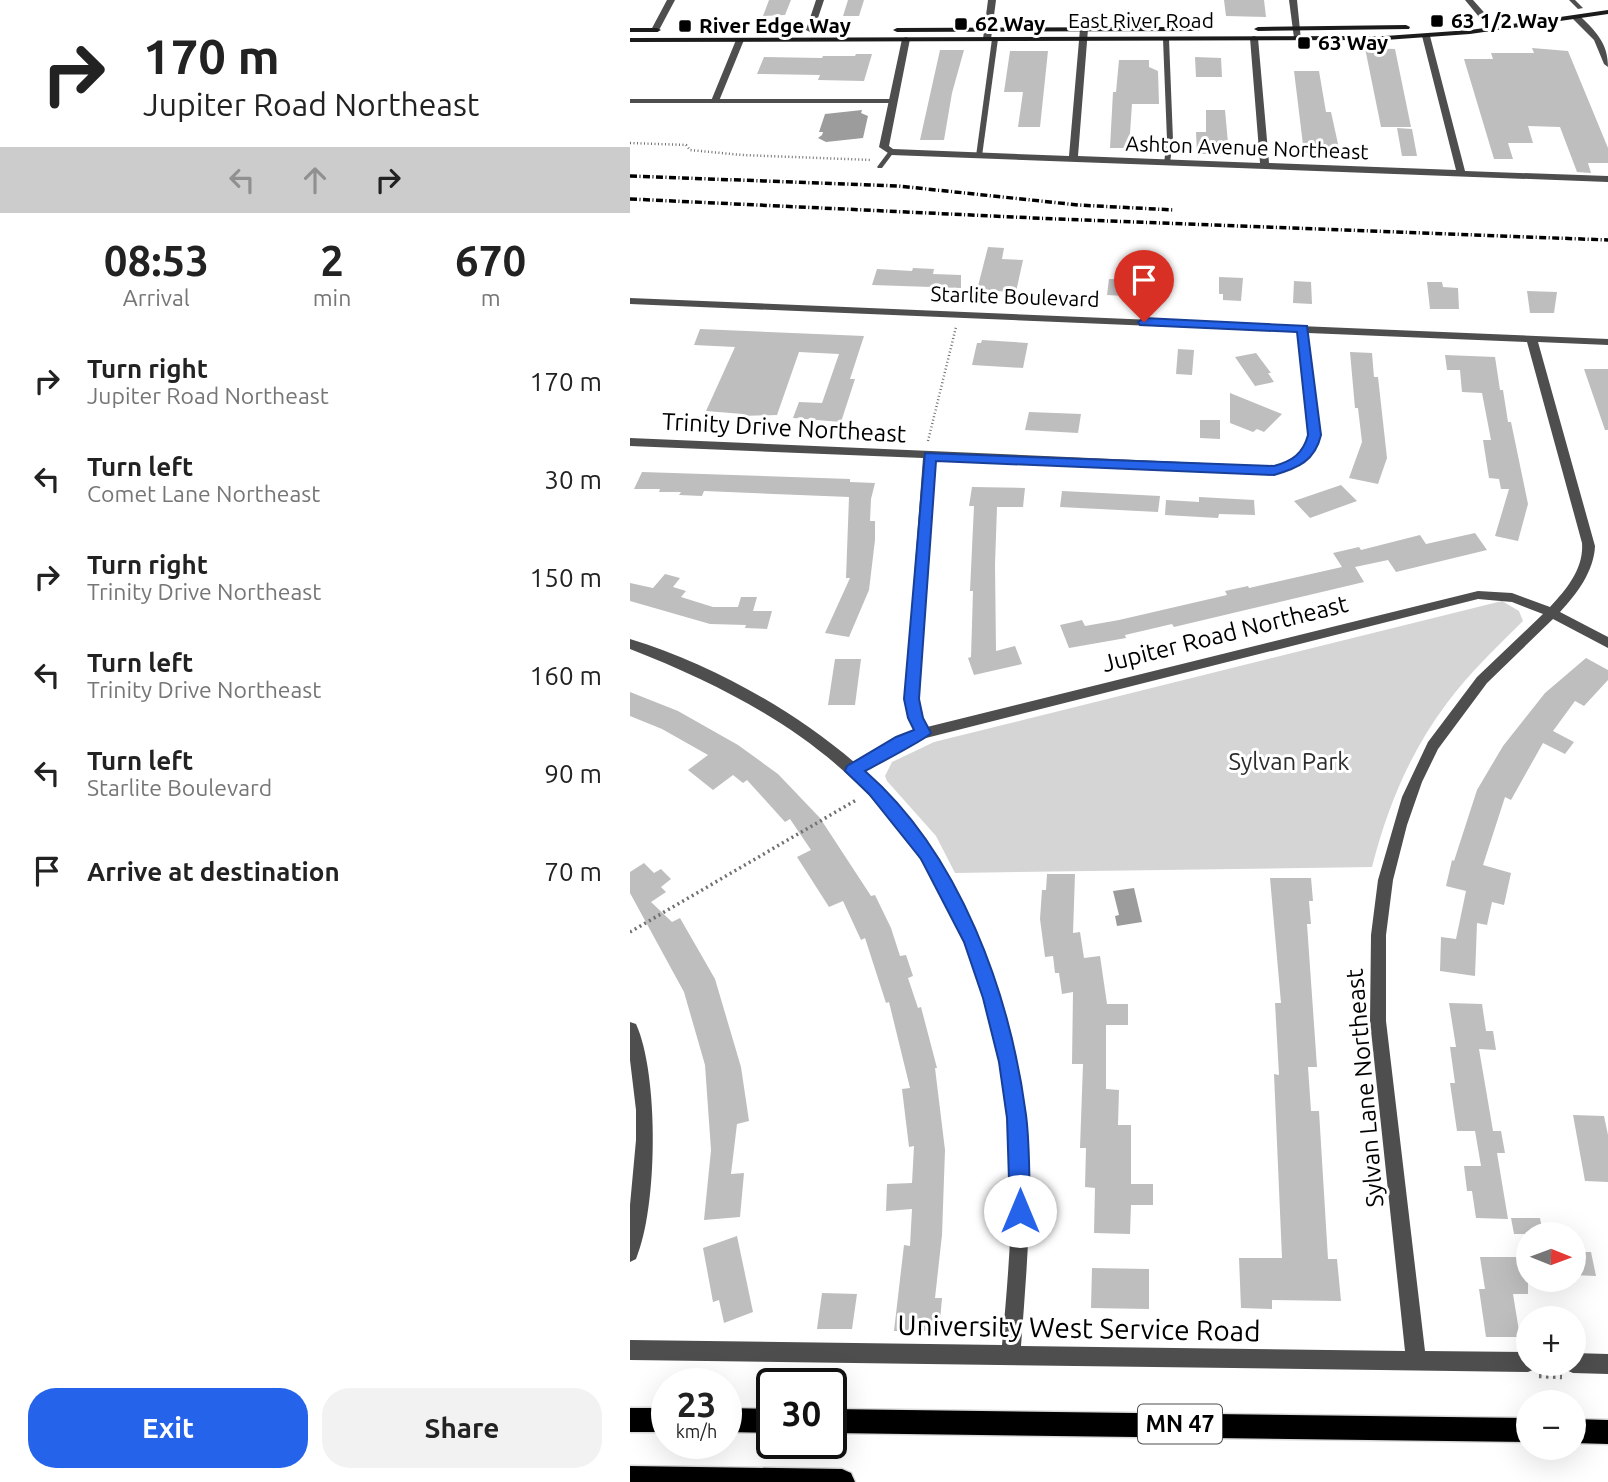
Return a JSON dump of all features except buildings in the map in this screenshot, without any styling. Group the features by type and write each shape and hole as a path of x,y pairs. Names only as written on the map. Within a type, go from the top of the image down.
{"main road":[{"name":"East River Road","path":"630,30 988,29 1166,39 1426,36 1578,13 1608,4"},
{"name":"East River Road","path":"630,40 991,39 1084,34 1409,27 1608,12"},
{"path":"630,1420 651,1420"},
{"name":"MN 47","path":"847,1421 1516,1430"},
{"path":"1586,1431 1608,1432"},
{"path":"630,1479 842,1482"}],"street":[{"path":"655,30 671,0"},
{"path":"810,30 820,0"},
{"path":"991,39 988,29 992,0"},
{"path":"1293,0 1298,38"},
{"path":"1469,0 1487,21"},
{"path":"1578,13 1598,39 1608,64"},
{"path":"1073,160 1084,34"},
{"path":"1426,36 1461,173"},
{"path":"1254,38 1265,166"},
{"path":"885,157 906,39"},
{"path":"715,101 740,40"},
{"name":"Ashton Avenue Northeast","path":"885,157 979,156 1608,179"},
{"name":"Starlite Boulevard","path":"630,301 1608,342"},
{"name":"Trinity Drive Northeast","path":"630,442 1258,471 1290,466 1304,458 1314,435 1302,328"},
{"name":"Sylvan Lane Northeast","path":"1416,1360 1378,1021 1375,965 1379,912 1387,866 1417,777 1435,741 1482,679 1570,592 1588,558 1589,545 1532,339"},
{"path":"923,456 912,699 915,718 923,733"},
{"name":"Jupiter Road Northeast","path":"853,771 902,741 923,733 1478,594 1499,593 1551,613 1608,643"},
{"path":"630,644 680,663 780,715 874,789 927,854 972,941 992,998 1008,1062 1017,1118 1020,1190 1011,1355"},
{"path":"630,1029 642,1086 644,1156 630,1253"},
{"name":"University West Service Road","path":"630,1350 1516,1362"},
{"path":"1586,1363 1608,1364"}],"lane":[{"path":"1572,0 1578,13"},
{"path":"979,156 991,39"},
{"path":"1166,39 1170,140 1167,163"},
{"path":"630,101 894,101"}],"path":[{"path":"687,139 686,145 690,150 729,154 885,157"},
{"path":"630,143 686,145"},
{"path":"923,456 930,439 959,314"},
{"path":"630,932 874,789"}],"green space":[{"name":"Sylvan Park","path":"1502,601 1519,611 1523,621 1464,681 1422,741 1401,781 1372,867 955,873 936,836 885,776 892,762 934,742"}],"shaded area":[{"path":"862,110 861,113 868,116 863,138 826,142 818,138 823,132 819,132 825,114"},
{"path":"1134,888 1142,922 1117,926 1115,916 1119,915 1113,891"}],"railway":[{"path":"630,176 899,186 1078,205 1174,210"},
{"path":"630,199 1056,219 1608,240"}],"place":[{"name":"63 1/2 Way","path":"1437,21"},
{"name":"62 Way","path":"961,24"},
{"name":"River Edge Way","path":"685,26"},
{"name":"63 Way","path":"1304,43"}],"route":[{"path":"1020,1211 1017,1118 1008,1062 992,998 972,941 927,854 874,789 853,771 902,741 923,733 915,718 912,699 929,456 1258,471 1290,466 1304,458 1314,435 1302,328 1144,322"}]}
